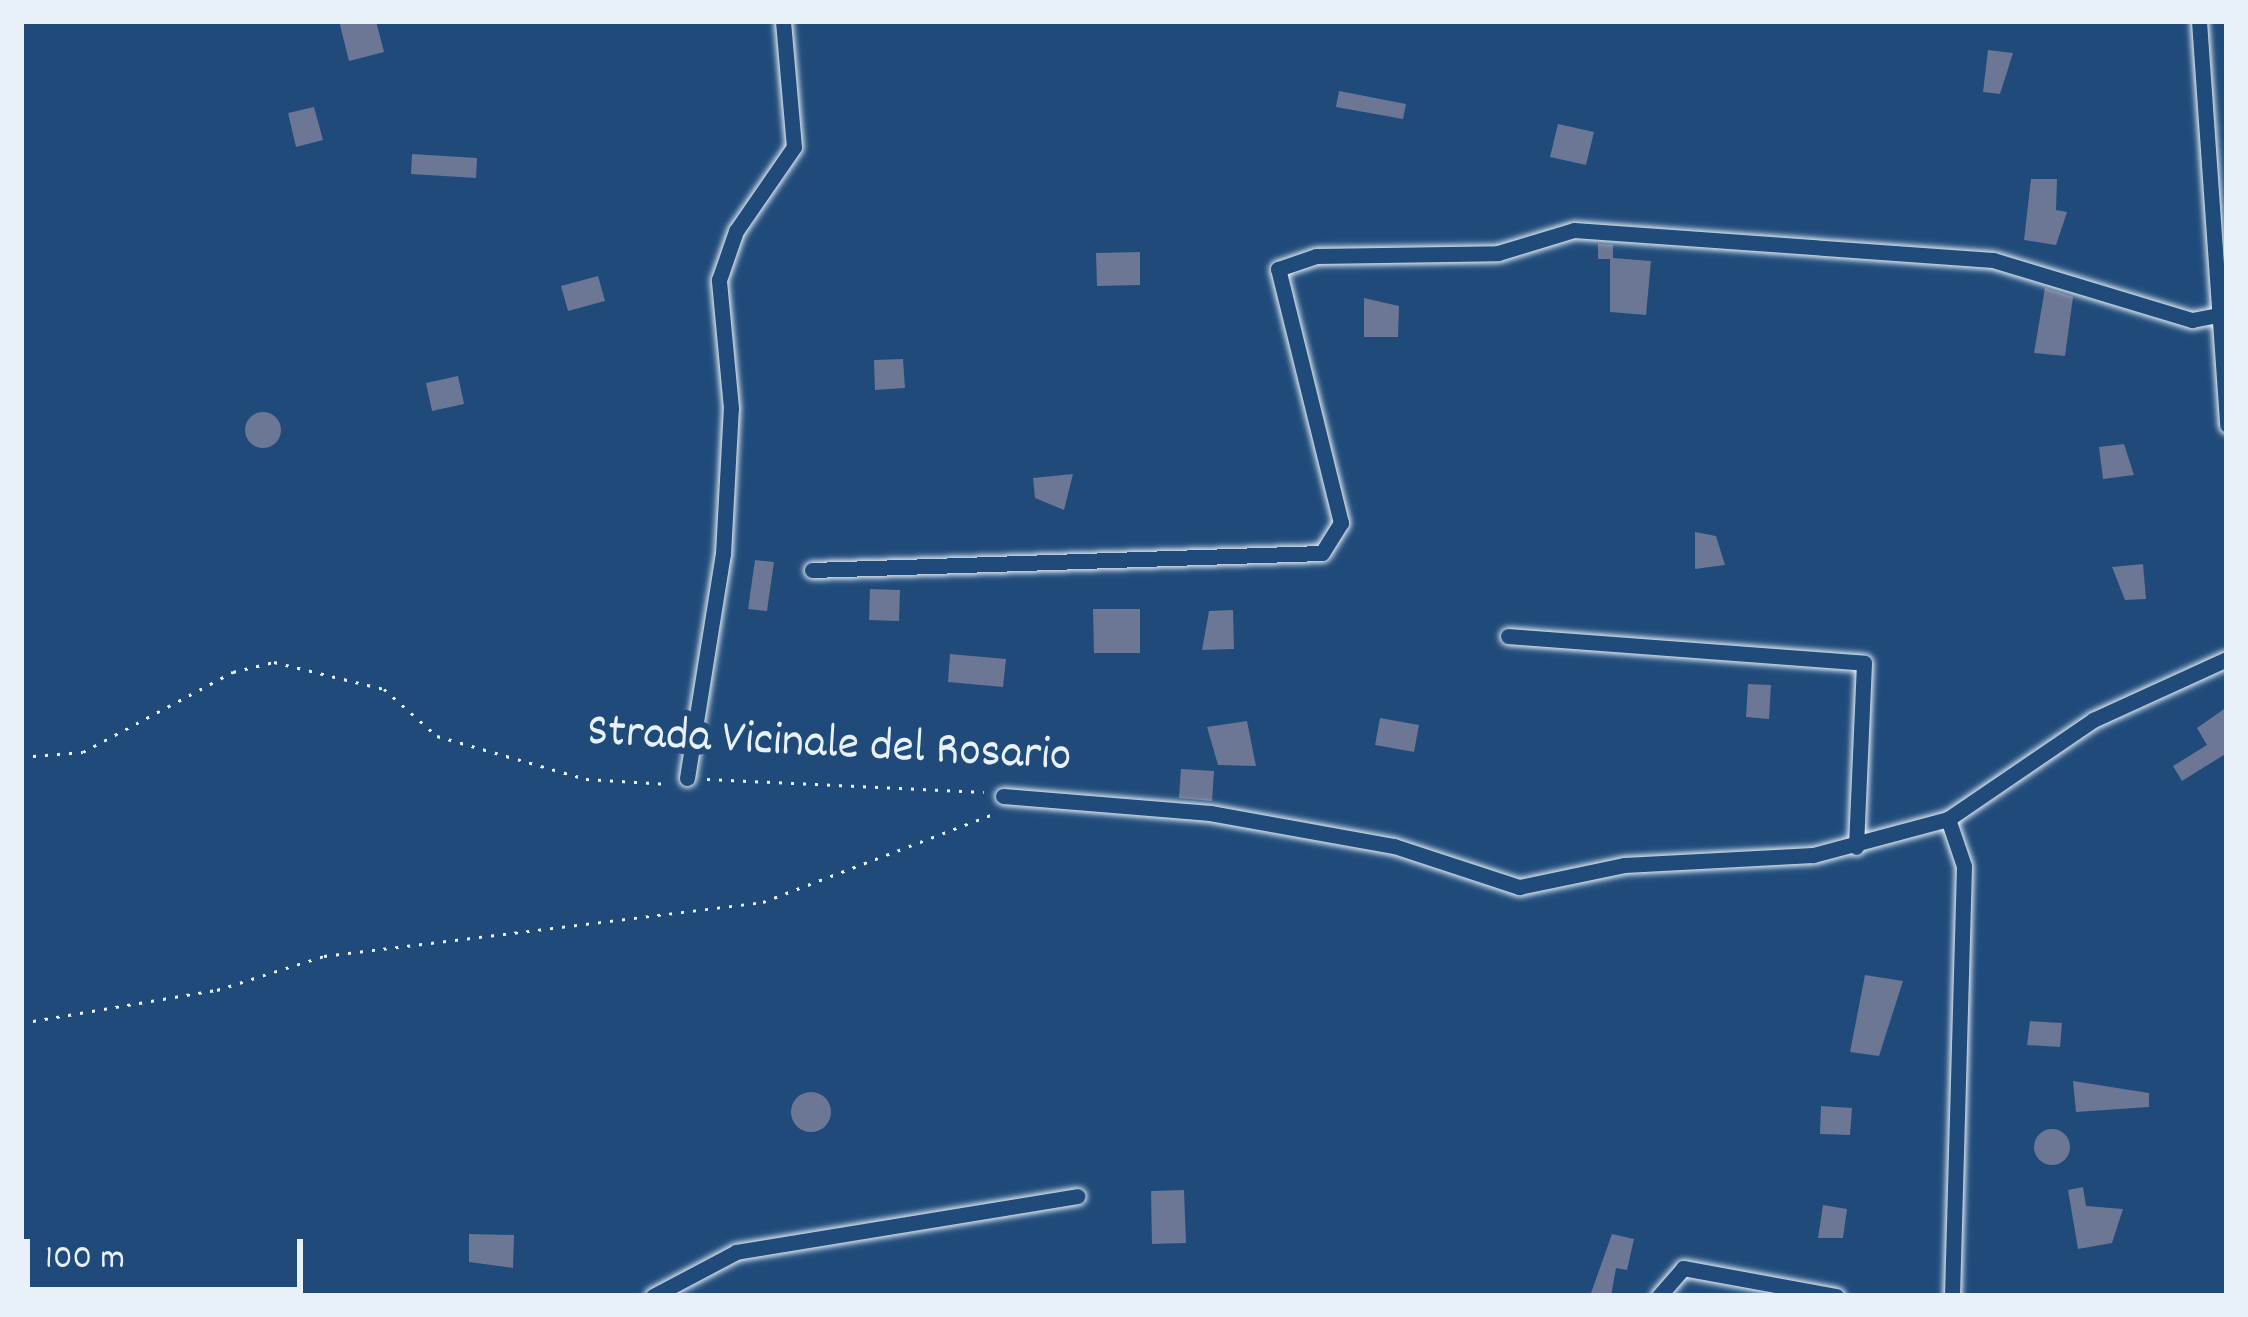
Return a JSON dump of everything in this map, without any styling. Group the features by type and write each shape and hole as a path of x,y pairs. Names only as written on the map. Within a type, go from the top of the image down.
{"street":[{"path":"687,778 723,554 731,408 718,280 736,231 794,147 783,21"},
{"path":"2199,21 2212,316 2227,425"},
{"path":"812,570 1322,553 1341,523 1278,269 1316,256 1498,253 1574,230 1621,233 1993,260 2192,320 2212,316"},
{"path":"1508,636 1808,662 1843,652 1864,663 1856,847"},
{"name":"Strada Vicinale del Rosario","path":"1008,803 1210,813 1394,846 1519,887 1624,865 1856,847 1948,820 2093,720 2227,659"},
{"path":"1948,820 1964,866 1952,1296"},
{"path":"653,1296 736,1252 1077,1196"},
{"path":"1659,1296 1683,1268 1836,1296"}],"path":[{"name":"Strada Vicinale del Rosario","path":"21,758 83,752 232,672 274,662 384,689 437,736 586,779 938,782 1008,803"},
{"path":"21,1023 218,990 324,956 763,902 1008,803"}],"building":[{"path":"339,21 376,21 384,52 349,61"},
{"path":"1988,50 2013,53 2000,94 1983,92"},
{"path":"1339,91 1406,104 1403,119 1336,107"},
{"path":"314,107 323,140 296,147 288,113"},
{"path":"1558,124 1594,132 1586,165 1550,157"},
{"path":"412,154 477,158 476,178 411,174"},
{"path":"2031,179 2057,179 2056,210 2067,212 2056,245 2024,240"},
{"path":"1598,244 1613,245 1613,258 1651,261 1646,315 1610,312 1610,259 1598,259"},
{"path":"1140,252 1140,285 1097,286 1096,253"},
{"path":"598,276 605,301 568,311 561,286"},
{"path":"2045,288 2073,297 2065,356 2034,353"},
{"path":"1364,298 1399,306 1398,337 1364,337"},
{"path":"903,359 905,388 875,390 874,360"},
{"path":"458,376 464,404 432,411 426,383"},
{"path":"263,412 276,417 281,430 276,443 263,448 250,443 245,430 250,417"},
{"path":"2124,444 2134,475 2103,479 2099,447"},
{"path":"1073,474 1064,510 1035,498 1033,478"},
{"path":"1695,532 1716,536 1725,565 1695,569"},
{"path":"755,560 774,562 767,611 748,609"},
{"path":"2143,564 2146,599 2125,600 2112,567"},
{"path":"870,589 900,590 899,621 869,620"},
{"path":"1093,609 1140,609 1140,653 1094,653"},
{"path":"1233,610 1234,649 1202,650 1209,611"},
{"path":"950,654 1006,659 1003,687 948,682"},
{"path":"1748,684 1771,685 1769,719 1746,717"},
{"path":"2227,707 2227,753 2182,781 2173,766 2207,745 2197,728"},
{"path":"1380,718 1419,725 1414,752 1375,745"},
{"path":"1247,721 1256,766 1218,765 1207,727"},
{"path":"1181,769 1214,771 1212,801 1179,798"},
{"path":"1865,975 1903,981 1879,1056 1850,1052"},
{"path":"2030,1021 2062,1023 2060,1047 2027,1045"},
{"path":"2073,1081 2149,1093 2149,1107 2076,1112"},
{"path":"811,1092 825,1098 831,1112 825,1126 811,1132 797,1126 791,1112 797,1098"},
{"path":"1821,1106 1852,1108 1850,1135 1820,1134"},
{"path":"2052,1129 2064,1135 2070,1147 2064,1159 2052,1165 2040,1159 2034,1147 2040,1135"},
{"path":"2083,1187 2086,1206 2123,1209 2112,1243 2078,1249 2068,1190"},
{"path":"1184,1190 1186,1243 1152,1244 1151,1191"},
{"path":"1823,1205 1847,1209 1843,1238 1818,1238"},
{"path":"469,1234 514,1235 513,1268 469,1262"},
{"path":"1612,1234 1634,1239 1627,1270 1616,1268 1611,1296 1590,1296"}]}
